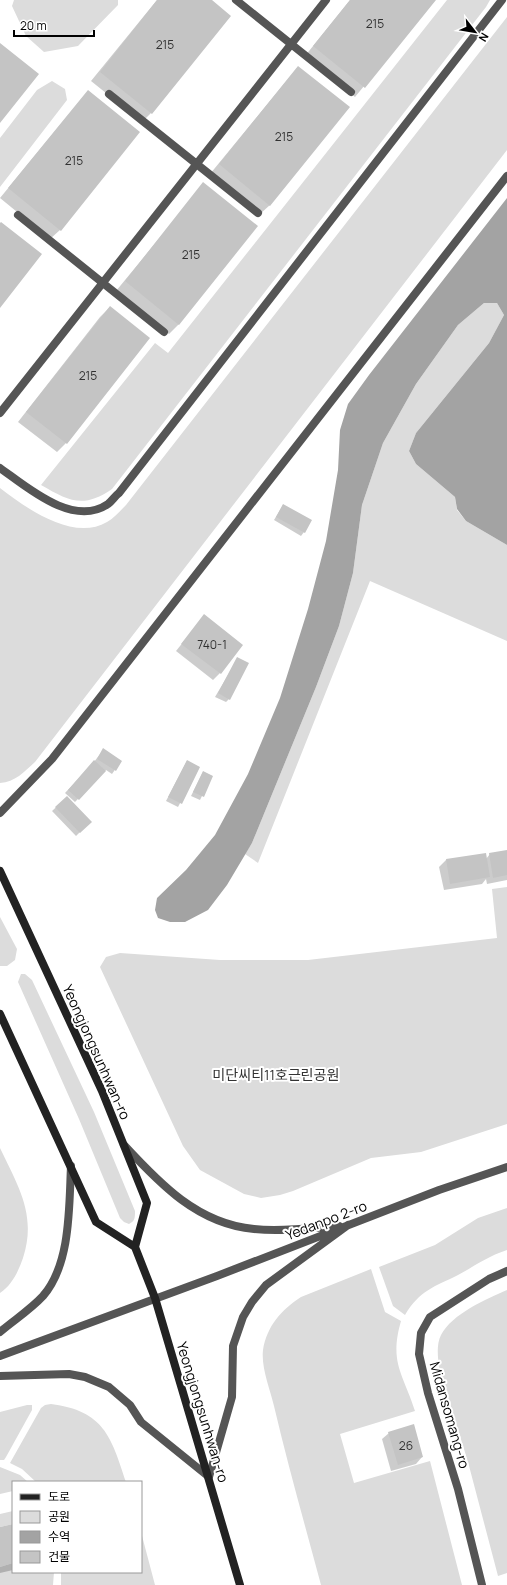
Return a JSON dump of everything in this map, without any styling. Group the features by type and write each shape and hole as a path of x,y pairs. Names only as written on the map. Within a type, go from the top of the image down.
{"main road":[{"name":"Yeongjongsunhwan-ro","path":"0,871 102,1091 147,1203 136,1247 155,1298 240,1585"},
{"path":"0,1014 96,1222 136,1247"}],"street":[{"path":"236,0 351,92"},
{"path":"0,413 326,0"},
{"path":"0,468 34,492 58,505 78,512 93,510 107,504 119,493 502,0"},
{"path":"109,94 258,213"},
{"path":"0,813 52,759 507,176"},
{"path":"18,215 164,332"},
{"path":"123,1145 171,1193 190,1207 220,1221 236,1226 255,1229 288,1230 348,1225"},
{"path":"0,1332 43,1295 62,1259 66,1240 70,1166"},
{"name":"Yedanpo 2-ro","path":"0,1356 439,1190 507,1167"},
{"path":"0,1376 69,1374 85,1377 109,1387 130,1406 141,1422 209,1477 232,1396 233,1346 243,1317 252,1302 266,1285 348,1225"},
{"name":"Midansomang-ro","path":"482,1585 458,1490 428,1393 419,1354 421,1333 430,1317 489,1278 507,1271"}],"green space":[{"path":"14,0 118,0 118,5 78,46 44,52 26,36 12,6"},
{"path":"447,0 490,0 112,489 93,499 84,501 68,499 41,485 155,343 168,353"},
{"path":"507,17 507,150 35,762 15,779 0,783 0,488 36,513 65,525 80,528 94,527 107,522 117,514 126,505"},
{"path":"52,81 65,89 67,100 0,187 0,138 37,90"},
{"path":"484,303 497,303 504,315 489,343 416,433 409,451 416,464 455,497 457,510 466,521 507,545 507,641 370,581 258,863 245,854 252,843 316,687 339,626 353,573 362,505 383,443 416,384 458,325"},
{"name":"미단씨티11호근린공원","path":"507,887 507,1124 421,1152 371,1158 293,1191 261,1198 244,1194 200,1170 183,1146 100,967 106,957 120,953 220,960 308,960 497,938 492,889"},
{"path":"0,917 17,949 15,960 7,966 0,966"},
{"path":"21,974 25,974 32,980 94,1112 135,1211 134,1219 129,1224 120,1218 79,1119 18,982"},
{"path":"0,1148 24,1201 28,1228 27,1242 19,1268 11,1282 0,1293"},
{"path":"507,1208 507,1250 488,1258 428,1290 416,1300 405,1315 393,1306 379,1267 435,1245 478,1218"},
{"path":"371,1269 385,1312 401,1321 396,1347 397,1358 402,1377 415,1411 340,1434 354,1483 430,1461 462,1585 321,1585 266,1378 263,1364 263,1350 268,1333 276,1319 287,1307 301,1297"},
{"path":"507,1290 507,1573 498,1576 468,1462 439,1368 438,1343 446,1327 453,1320 470,1308"},
{"path":"51,1404 69,1407 83,1413 103,1428 110,1439 126,1481 35,1481 22,1469 10,1463 41,1408 45,1405"},
{"path":"32,1405 32,1410 6,1457 4,1460 0,1460 0,1412"},
{"path":"0,1467 20,1475 27,1481 12,1481 12,1491 0,1494"},
{"path":"12,1511 12,1524 0,1527 0,1514"},
{"path":"142,1536 155,1585 61,1585 61,1573 142,1573"},
{"path":"12,1563 12,1573 54,1573 53,1585 0,1585 0,1567"}],"water":[{"path":"507,198 507,545 466,521 457,509 455,497 416,464 409,451 416,433 489,343 504,315 497,303 484,303 458,325 416,384 383,443 362,505 353,573 339,626 316,687 252,843 227,885 208,910 185,922 170,922 158,918 155,910 157,898 186,870 215,835 248,774 280,698 308,609 326,541 338,470 340,430 348,404"}],"building":[{"path":"157,0 212,0 231,16 152,114 100,72"},
{"path":"350,0 436,0 365,88 313,46"},
{"path":"0,43 39,74 0,123"},
{"path":"298,66 350,107 270,206 219,164"},
{"path":"88,90 140,132 61,231 8,188"},
{"path":"203,182 258,226 179,325 125,281"},
{"path":"1,222 42,254 0,308 0,223"},
{"path":"110,306 150,338 67,444 26,412"},
{"path":"283,504 312,520 305,533 276,517"},
{"path":"204,614 243,645 221,674 181,644"},
{"path":"237,657 249,663 230,700 218,693"},
{"path":"103,748 122,761 116,771 97,759"},
{"path":"94,760 106,771 79,800 68,790"},
{"path":"187,760 200,767 182,804 168,797"},
{"path":"203,771 213,776 204,797 193,792"},
{"path":"67,796 92,822 80,833 55,807"},
{"path":"507,850 507,875 493,878 489,853"},
{"path":"486,853 490,877 450,884 446,859"},
{"path":"414,1424 423,1457 398,1465 388,1432"},
{"path":"12,1524 12,1563 0,1567 0,1527"}]}
